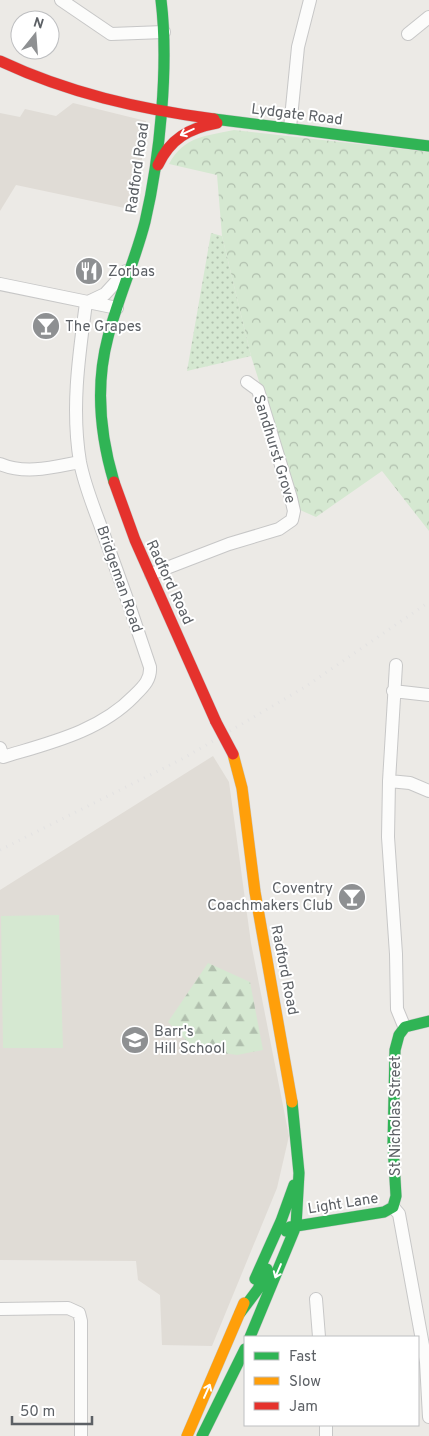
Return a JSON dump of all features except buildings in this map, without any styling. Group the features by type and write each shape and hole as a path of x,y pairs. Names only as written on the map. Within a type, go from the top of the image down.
{"main road":[{"name":"Radford Road","path":"161,0 164,32 154,181 147,212 100,375 102,428 108,460 120,502 136,546 151,574 216,722 233,754 241,777 254,890 288,1072 300,1152 298,1170 299,1208 296,1226 250,1336"},
{"name":"Lydgate Road","path":"0,61 77,93 160,111 429,146"},
{"path":"154,181 161,158 176,138 189,130 208,124 234,121"},
{"path":"404,1026 413,1022 429,1020"},
{"name":"St Nicholas Street","path":"393,1207 396,1196 393,1145 393,1078 398,1036 404,1026"},
{"name":"Radford Road","path":"187,1436 281,1221 298,1170"},
{"name":"Light Lane","path":"296,1226 384,1212 393,1207"},
{"name":"Radford Road","path":"240,1313 258,1289 283,1235 290,1227 296,1226"},
{"path":"202,1436 244,1351"}],"street":[{"path":"61,0 111,34 164,32"},
{"path":"290,128 298,47 310,0"},
{"path":"408,34 429,17"},
{"path":"86,302 104,294 132,265"},
{"path":"0,284 118,308"},
{"name":"Bridgeman Road","path":"0,748 3,756 46,743 106,720 123,708 144,686 150,673 150,667 80,462 75,408 76,381 86,302"},
{"name":"Sandhurst Grove","path":"151,574 229,544 279,529 292,520 294,511 291,498 258,390 247,382"},
{"path":"0,464 10,468 35,469 80,462"},
{"path":"396,665 393,691 388,837 396,954 397,1009 404,1026"},
{"path":"393,691 429,695"},
{"path":"389,781 410,783 429,791"},
{"name":"St Nicholas Street","path":"393,1207 399,1214 424,1348 429,1417"},
{"path":"316,1299 319,1336"},
{"path":"0,1309 68,1308 78,1313 81,1321 81,1436"}],"shaded area":[{"path":"73,103 146,121 140,177 134,210 16,185 0,211 0,113 20,117 25,109 56,116"},
{"name":"Barr's Hill School","path":"213,756 229,782 251,943 289,1136 277,1188 212,1346 162,1345 160,1295 138,1280 136,1261 0,1260 0,890"}],"green space":[{"path":"234,130 429,152 429,531 382,471 316,517 300,510 251,356 222,236 217,175 169,164 175,155 189,143 205,136"},
{"path":"211,233 222,236 251,356 187,371"},
{"path":"59,915 63,1048 3,1048 1,916"},
{"path":"208,963 250,982 263,1050 237,1055 195,1049 168,1022"}],"railway":[{"path":"0,850 184,758 305,687 429,602"}],"traffic: fast":[{"path":"114,482 105,446 101,410 101,374 112,322 145,222 155,169 162,111 164,53 161,0"},
{"path":"214,119 429,146"},
{"path":"286,1231 290,1227 384,1212 393,1207 396,1196 393,1145 395,1050 399,1035 405,1027 429,1021"},
{"path":"250,1336 296,1226 299,1173 292,1102"},
{"path":"255,1279 281,1221 294,1185"},
{"path":"240,1313 258,1289 267,1269"},
{"path":"202,1436 244,1351"}],"traffic: slow":[{"path":"233,754 242,788 255,892 292,1102"},
{"path":"187,1436 244,1303"}],"traffic: jam":[{"path":"0,61 78,91 131,105 214,119"},
{"path":"158,165 168,148 182,136 198,128 217,123"},
{"path":"114,482 135,540 216,722"},
{"path":"216,722 233,754"}],"place":[{"name":"Zorbas","path":"89,271"},
{"name":"The Grapes","path":"46,326"},
{"name":"Coventry Coachmakers Club","path":"352,897"},
{"name":"Barr's Hill School","path":"135,1040"}]}
